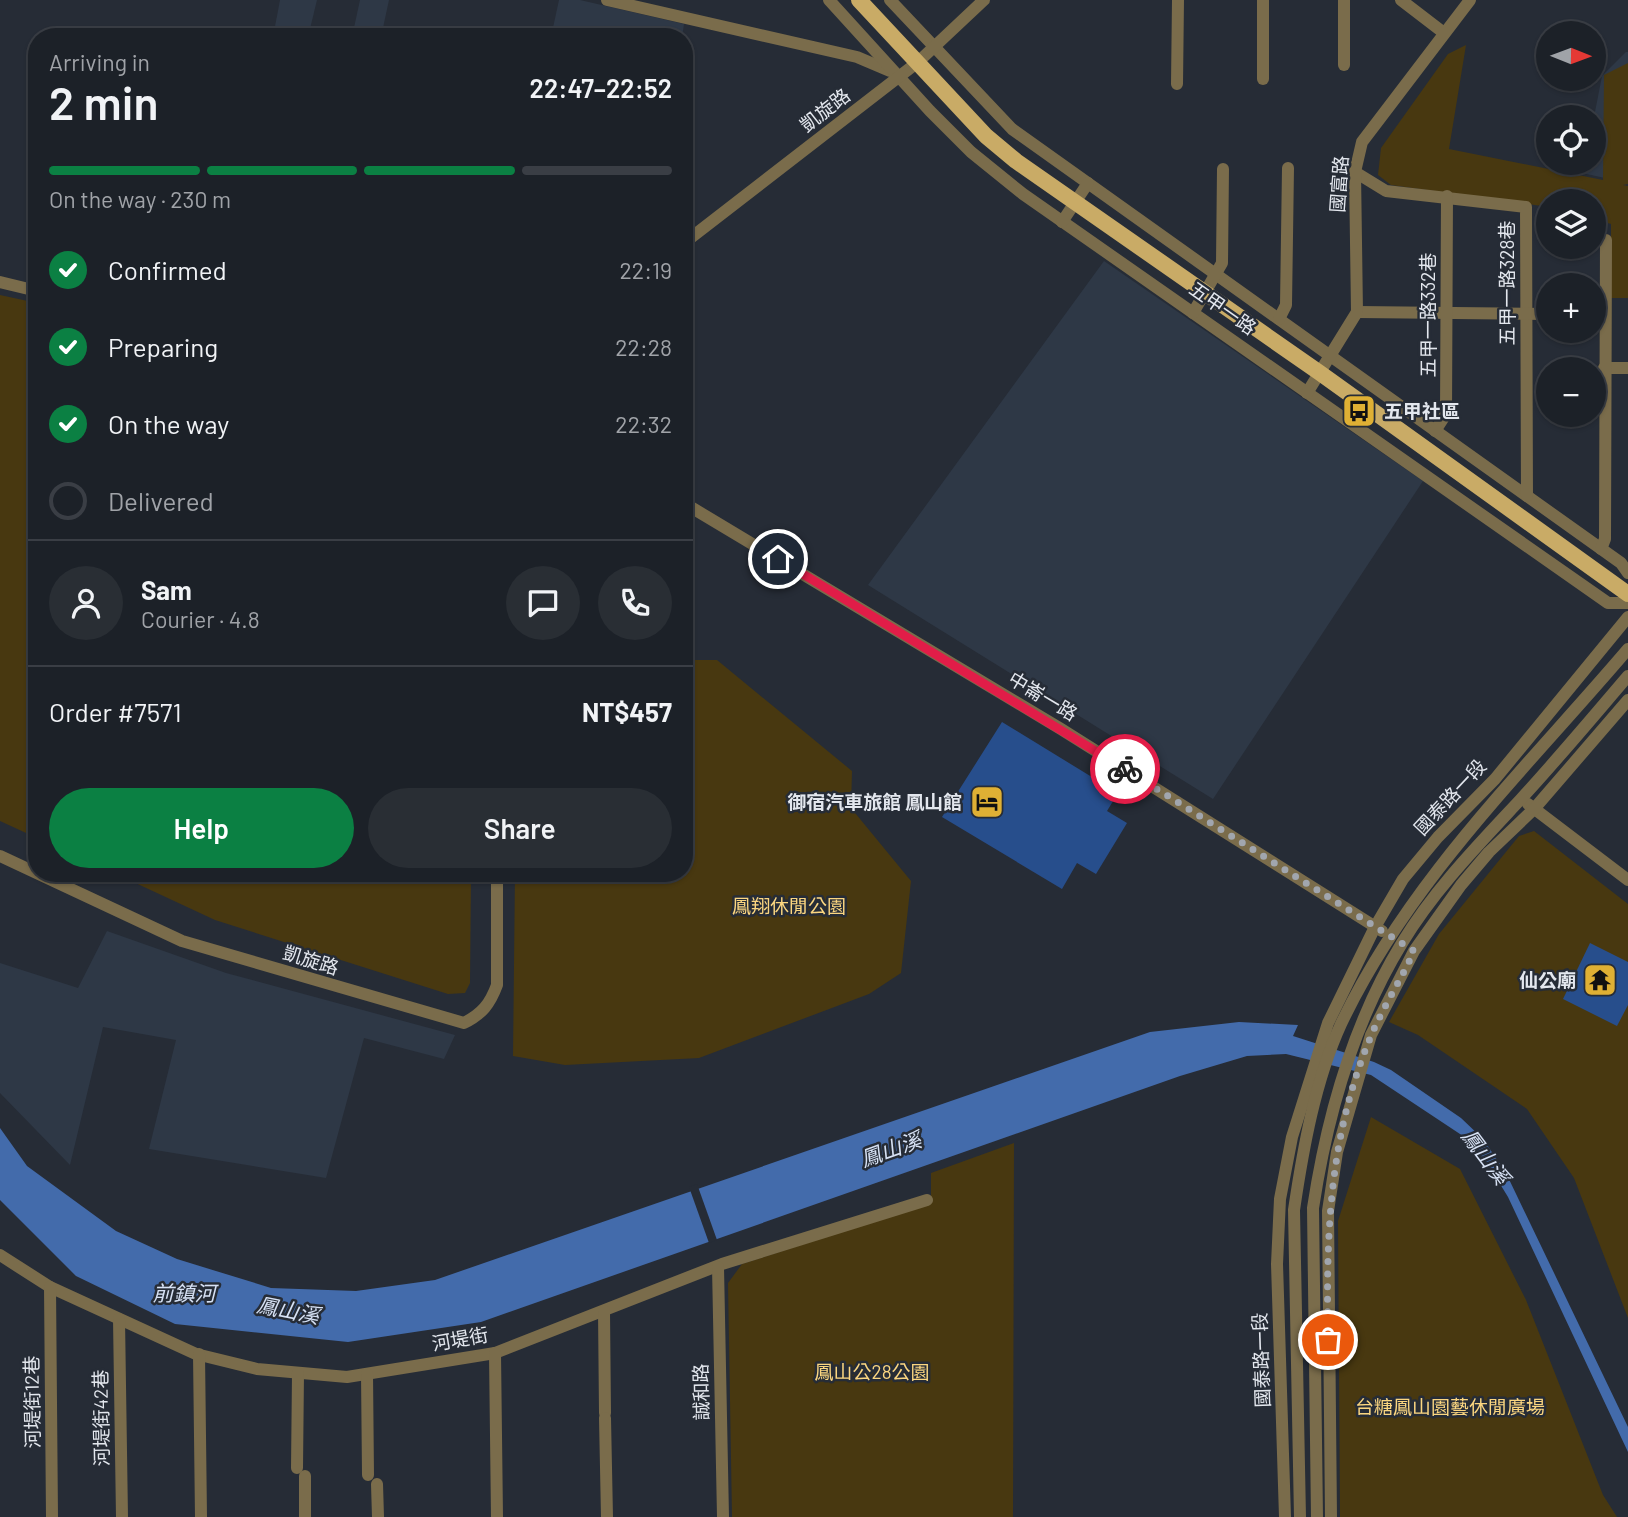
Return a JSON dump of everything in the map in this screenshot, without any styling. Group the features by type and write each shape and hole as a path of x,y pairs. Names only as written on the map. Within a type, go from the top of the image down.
{"main road":[{"name":"五甲一路","path":"859,0 986,136 1628,594"}],"street":[{"path":"607,0 857,57 900,76"},
{"name":"五甲一路","path":"829,0 864,41 971,152 1062,222 1608,603 1628,603"},
{"name":"五甲一路","path":"890,0 1012,129 1621,563 1628,573"},
{"name":"凱旋路","path":"693,236 918,62 984,0"},
{"path":"1177,85 1178,0"},
{"path":"1263,0 1263,79"},
{"path":"1344,0 1344,65"},
{"path":"1401,0 1444,33"},
{"name":"國富路","path":"1357,312 1355,172 1366,137 1470,0"},
{"path":"1279,319 1286,305 1288,168"},
{"path":"1192,313 1222,263 1223,169"},
{"name":"五甲一路328巷","path":"1355,172 1386,191 1527,206 1527,496"},
{"path":"1062,222 1088,183"},
{"name":"五甲一路332巷","path":"1435,431 1446,414 1447,196"},
{"path":"0,282 28,288"},
{"path":"1307,393 1357,312 1536,314"},
{"path":"1606,368 1628,368"},
{"path":"1601,549 1605,539 1604,427"},
{"name":"中崙一路","path":"693,508 1061,729 1414,951"},
{"name":"國泰路一段","path":"1334,1024 1375,927 1403,879 1438,836 1494,779 1628,617"},
{"name":"國泰路一段","path":"1334,1024 1389,936 1465,833 1507,789 1628,649"},
{"path":"1317,1517 1313,1208 1320,1164 1339,1087 1365,1033 1402,943 1461,864 1628,676"},
{"path":"1331,1517 1328,1211 1337,1152 1365,1033 1414,951 1468,877 1534,808 1628,700"},
{"path":"1494,779 1628,880"},
{"name":"凱旋路","path":"0,856 28,869"},
{"name":"凱旋路","path":"56,882 182,941 464,1023 478,1016 491,1002 497,985 498,882"},
{"path":"1316,1082 1334,1024"},
{"name":"國泰路一段","path":"1285,1517 1277,1264 1280,1199 1292,1138 1316,1082"},
{"name":"國泰路一段","path":"1300,1517 1294,1210 1316,1082"},
{"name":"河堤街","path":"0,1255 50,1287 199,1354 257,1369 347,1377 495,1353 718,1266 927,1200"},
{"name":"誠和路","path":"718,1266 723,1517"},
{"name":"河堤街12巷","path":"50,1287 52,1517"},
{"path":"604,1311 607,1517"},
{"name":"河堤街42巷","path":"119,1319 122,1517"},
{"path":"495,1353 497,1517"},
{"path":"199,1354 201,1517"},
{"path":"298,1373 305,1517"},
{"path":"367,1374 372,1479 378,1517"}],"shaded area":[{"path":"280,0 317,0 310,28 275,28"},
{"path":"360,0 389,0 383,28 354,28"},
{"path":"559,0 580,0 684,24 683,28 553,28"},
{"path":"1628,52 1628,183 1591,175 1606,175 1606,105 1596,105 1599,91 1606,91 1606,72"},
{"path":"1104,261 1423,481 1213,799 868,585"},
{"path":"107,931 226,973 455,1035 444,1059 364,1038 326,1178 149,1149 176,1040 103,1027 70,1165 0,1093 0,963 78,988"}],"green space":[{"path":"1466,45 1449,149 1536,167 1536,175 1578,175 1603,180 1603,175 1606,175 1606,105 1604,105 1606,74 1628,63 1628,184 1623,185 1628,186 1628,298 1611,298 1611,224 1606,223 1606,189 1536,189 1536,205 1391,185 1378,175 1381,148 1448,54"},
{"path":"0,295 28,301 28,834 0,821"},
{"name":"鳳翔休閒公園","path":"693,660 717,660 852,771 851,808 911,881 901,973 869,994 699,1058 565,1065 513,1056 515,882 693,882"},
{"path":"1534,831 1628,904 1628,1318 1574,1178 1527,1109 1418,1035 1389,1022 1439,934 1519,836"},
{"path":"133,882 471,882 470,983 465,993 448,994 215,920"},
{"name":"台糖鳳山園藝休閒廣場","path":"1371,1117 1460,1169 1526,1300 1603,1495 1617,1517 1340,1517 1338,1221"},
{"name":"鳳山公28公園","path":"1014,1143 1013,1517 732,1517 728,1283 742,1264 931,1203 931,1173"}],"water":[{"name":"前鎮河","path":"1239,1022 1298,1025 1293,1036 1391,1070 1461,1118 1483,1139 1506,1173 1628,1427 1628,1452 1508,1197 1486,1161 1460,1134 1371,1075 1286,1054 1247,1056 1180,1076 481,1322 348,1342 175,1324 76,1276 0,1200 0,1128 27,1166 116,1231 177,1259 271,1288 356,1291 435,1280 1150,1032"}],"pier":[{"path":"697,1184 717,1240 709,1243 689,1187"}],"building":[{"name":"御宿汽車旅館 鳳山館","path":"1002,722 1118,793 1107,811 1127,823 1096,874 1077,863 1062,889 942,817"},
{"name":"仙公廟","path":"1590,943 1628,962 1628,1005 1617,1026 1563,999"}],"way so far":[{"path":"1125,769 1414,951 1371,1035 1337,1152 1328,1211 1328,1340"}],"place":[{"name":"五甲社區","path":"1359,411"},
{"name":"御宿汽車旅館 鳳山館","path":"987,802"},
{"name":"仙公廟","path":"1600,980"}],"route":[{"path":"778,559 1125,769"}],"water label":[{"name":"鳳山溪","path":"891,1150"},
{"name":"鳳山溪","path":"1485,1157"},
{"name":"鳳山溪","path":"288,1311"}]}
